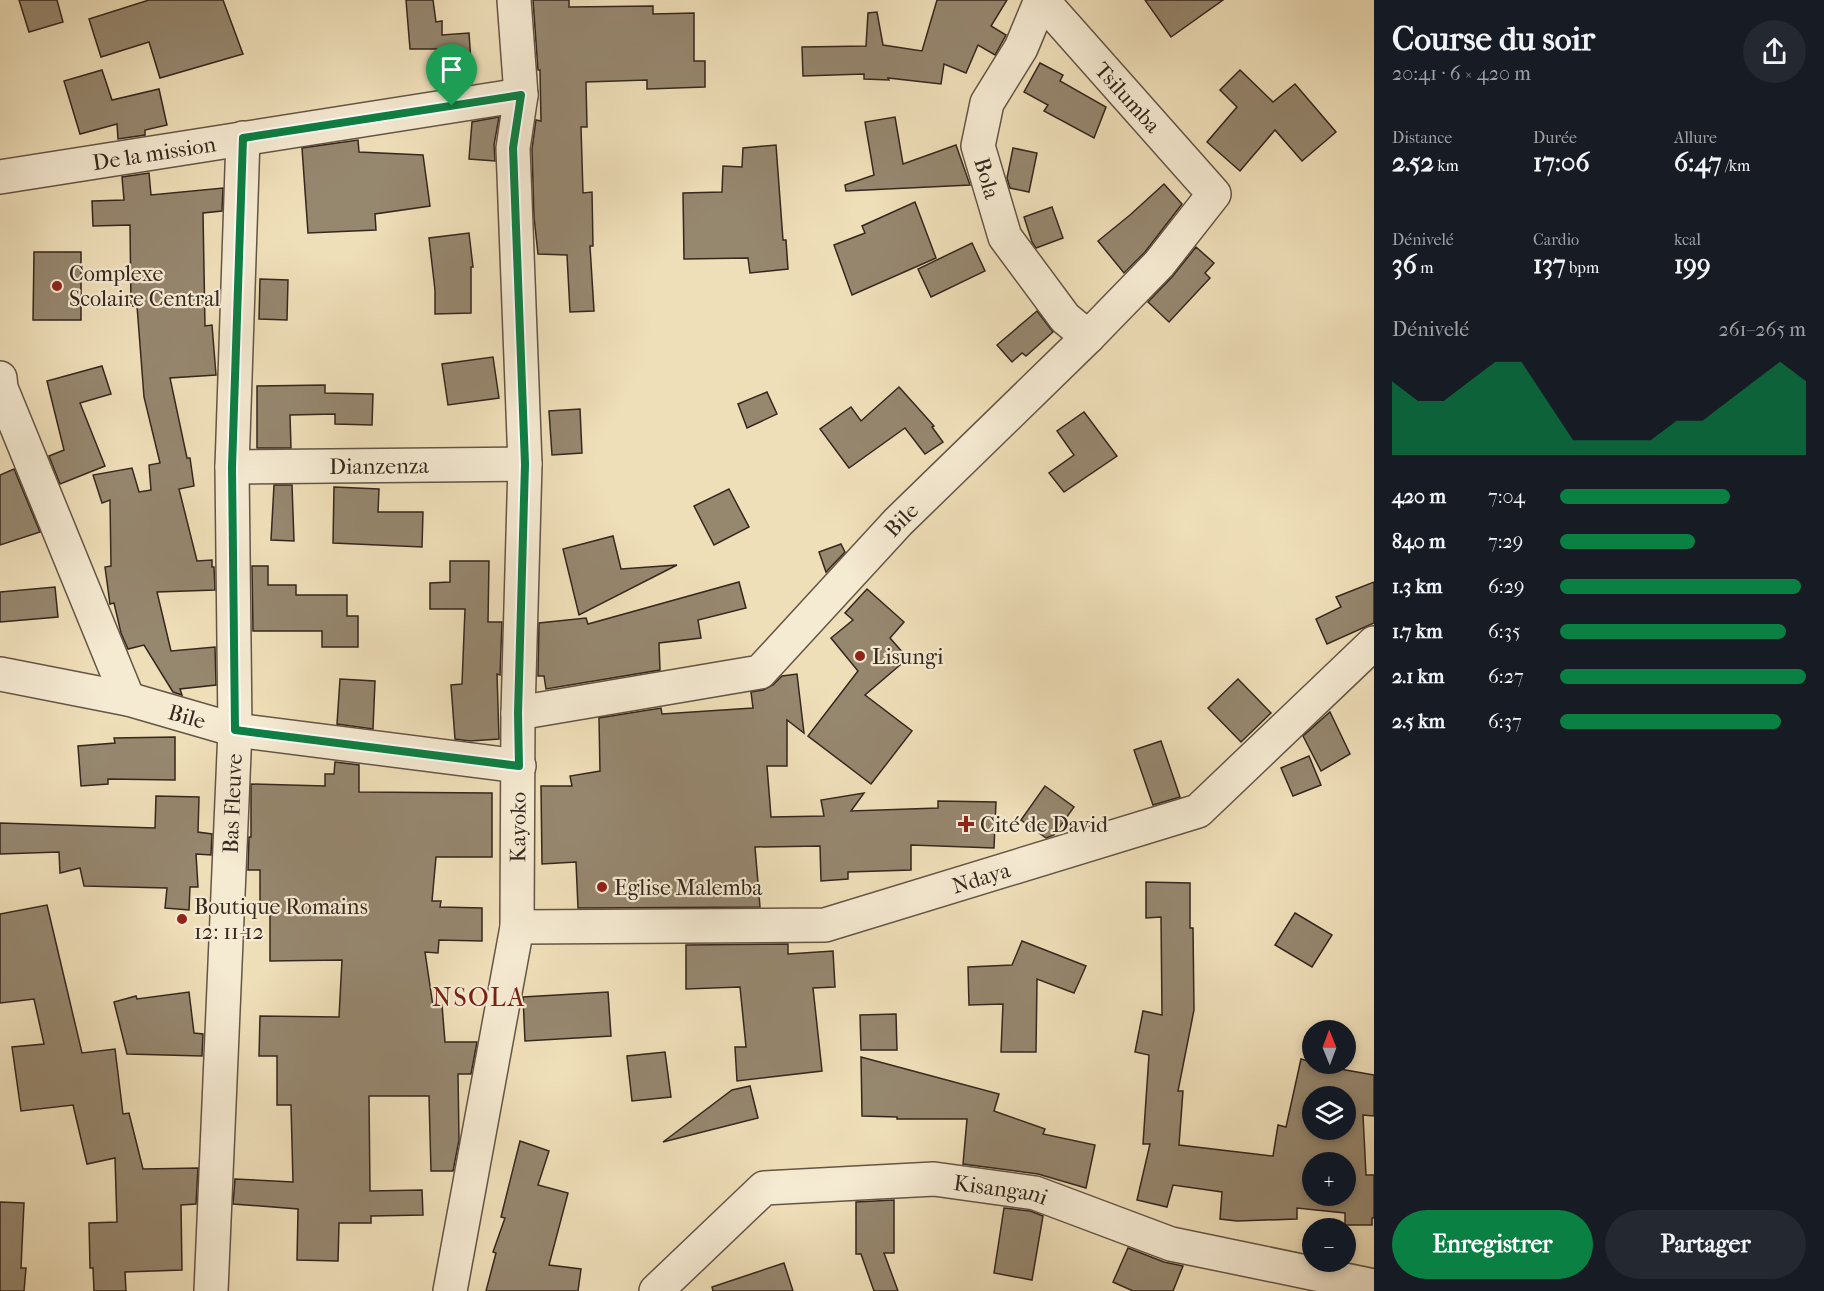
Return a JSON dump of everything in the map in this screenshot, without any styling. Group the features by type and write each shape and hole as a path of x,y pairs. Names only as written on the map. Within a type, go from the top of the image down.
{"street":[{"name":"Kayoko","path":"450,1291 516,927 518,713 525,464 513,148 521,95 514,0"},
{"name":"Tsilumba","path":"1041,0 1214,194"},
{"name":"Bola","path":"1041,0 1021,48 987,104 978,146 1005,237 1065,318 1088,337"},
{"name":"De la mission","path":"0,177 521,95"},
{"name":"Bas Fleuve","path":"211,1291 235,730 232,467 243,138"},
{"name":"Bile","path":"518,713 760,672 898,522 1088,337 1159,264 1214,194"},
{"path":"0,378 1,388 128,699"},
{"name":"Dianzenza","path":"232,467 525,464"},
{"name":"Ndaya","path":"516,927 825,925 1198,811 1374,643"},
{"name":"Bile","path":"0,674 128,699 235,730 519,766"},
{"name":"Kisangani","path":"656,1291 764,1188 934,1179 1035,1193 1171,1244 1374,1286"}],"building":[{"path":"19,0 57,0 63,22 29,32"},
{"path":"149,0 223,0 243,54 160,78 149,42 101,57 89,19"},
{"path":"406,0 433,0 436,22 442,21 442,35 469,33 472,77 441,79 439,49 410,49"},
{"path":"533,0 569,0 569,7 653,6 653,14 694,13 694,61 705,61 705,87 647,89 647,80 586,82 587,127 581,127 583,193 592,192 593,246 590,246 594,311 570,312 567,255 538,254 534,217 532,149 536,120 541,121 540,70 538,70"},
{"path":"937,0 1007,0 991,26 1006,35 995,55 978,45 966,73 944,64 941,84 888,78 889,80 864,79 864,74 803,76 802,47 866,46 868,13 877,12 883,45 922,51"},
{"path":"1145,0 1223,0 1171,37"},
{"path":"1040,63 1063,75 1060,81 1106,107 1094,138 1044,111 1048,105 1024,92"},
{"path":"102,70 112,100 159,89 167,125 145,130 145,135 118,139 117,124 80,134 64,81"},
{"path":"1240,70 1273,102 1295,84 1336,132 1302,161 1275,130 1240,171 1207,142 1237,107 1220,90"},
{"path":"499,117 494,145 495,161 469,159 472,122"},
{"path":"895,117 903,164 956,145 970,185 846,191 845,185 874,175 865,122"},
{"path":"358,140 359,152 423,155 430,206 375,214 376,230 308,233 302,148"},
{"path":"776,145 783,240 786,240 788,269 750,273 748,258 684,259 683,193 722,192 723,166 742,167 743,148"},
{"path":"1013,148 1037,153 1029,192 1010,188 1007,178"},
{"path":"149,173 151,195 223,188 222,211 203,213 205,326 212,325 216,375 170,378 187,458 190,458 194,486 179,489 197,561 212,560 215,590 157,592 171,651 215,647 216,685 180,689 182,695 173,692 144,645 128,649 121,633 114,603 110,604 105,567 111,566 110,500 102,503 93,475 132,468 139,492 151,490 149,465 160,463 144,397 137,306 131,306 130,225 93,226 92,201 124,200 122,177"},
{"path":"1164,184 1182,204 1145,252 1124,273 1098,241"},
{"path":"915,202 936,258 852,295 834,245 865,233 862,226"},
{"path":"1052,207 1063,238 1036,248 1024,217"},
{"path":"469,233 473,267 471,267 471,313 435,314 435,290 429,238"},
{"path":"972,243 985,271 931,297 918,269"},
{"path":"1196,247 1214,263 1205,273 1210,278 1169,322 1148,302"},
{"name":"Complexe Scolaire Central","path":"34,252 81,252 81,320 33,320"},
{"path":"260,279 288,280 287,320 259,319"},
{"path":"1037,311 1053,332 1026,356 1022,353 1012,362 997,345"},
{"path":"493,357 499,398 448,405 442,364"},
{"path":"102,366 111,394 80,403 105,466 60,484 49,456 64,450 47,381"},
{"path":"325,385 325,393 373,394 372,425 335,424 335,414 290,415 291,448 257,448 257,386"},
{"path":"899,387 934,426 932,427 943,442 925,454 905,428 849,468 820,429 851,407 861,421"},
{"path":"767,392 777,414 747,428 738,404"},
{"path":"580,409 582,453 552,455 549,411"},
{"path":"1084,412 1117,456 1064,492 1049,473 1074,455 1057,431"},
{"path":"14,469 40,532 0,545 0,475"},
{"path":"274,485 292,485 294,541 271,540"},
{"path":"334,487 379,489 378,512 423,512 422,547 333,543"},
{"path":"729,489 749,527 714,545 694,506"},
{"path":"613,536 621,569 677,565 579,615 563,549"},
{"path":"841,544 845,552 826,572 819,552"},
{"path":"450,561 489,561 488,622 502,622 500,675 497,674 499,739 470,741 455,739 451,685 462,684 465,609 430,609 430,583 450,582"},
{"path":"252,566 268,566 268,585 296,585 296,595 347,595 347,616 358,616 358,647 322,647 322,631 253,631"},
{"path":"739,582 746,608 698,620 701,638 659,643 660,670 546,689 544,676 538,676 539,623 586,618 588,624"},
{"path":"1374,582 1374,623 1327,644 1316,619 1341,607 1336,597"},
{"path":"55,587 58,617 0,622 0,592"},
{"path":"867,589 904,622 890,638 904,654 896,661 907,659 865,695 912,731 871,784 808,736 858,671 831,638 853,620 845,613"},
{"path":"797,674 804,733 787,720 787,766 767,766 771,817 824,816 821,800 864,793 851,811 938,808 938,801 996,802 994,848 911,845 911,870 848,872 848,879 821,881 820,846 755,847 760,907 578,908 576,862 542,864 541,786 572,786 570,776 600,771 599,718 661,708 662,714 753,708 751,692 773,685 782,676"},
{"path":"340,679 375,681 373,729 337,724"},
{"path":"1238,679 1271,713 1241,742 1208,708"},
{"path":"1330,712 1350,754 1321,771 1303,736"},
{"path":"175,737 175,780 108,779 108,784 81,786 78,746 115,743 114,738"},
{"path":"1161,741 1180,797 1153,805 1134,750"},
{"path":"1309,756 1321,785 1293,796 1281,768"},
{"path":"335,762 359,765 359,792 492,793 492,857 436,857 432,901 441,901 440,907 482,908 482,941 439,940 438,953 425,952 433,1006 442,1005 445,1042 477,1042 471,1074 458,1074 459,1140 453,1171 431,1171 429,1096 369,1096 370,1191 422,1190 423,1215 371,1216 371,1223 339,1223 338,1261 297,1260 298,1209 233,1204 235,1179 293,1182 291,1105 277,1105 277,1056 259,1056 260,1016 339,1017 342,960 270,961 270,905 260,906 260,870 248,870 249,837 251,837 251,784 325,786 325,774 334,774"},
{"path":"1045,786 1074,807 1054,835 1046,838 1021,820"},
{"path":"156,796 199,797 198,832 212,834 211,855 196,854 198,887 190,887 189,910 165,908 167,888 84,886 80,868 60,873 59,852 0,854 0,823 155,828"},
{"path":"1146,882 1190,883 1194,1010 1178,1091 1183,1091 1179,1145 1273,1156 1278,1125 1286,1127 1301,1059 1302,1074 1356,1074 1356,1072 1374,1075 1374,1116 1363,1115 1366,1175 1374,1175 1372,1225 1356,1225 1356,1218 1345,1218 1345,1213 1297,1208 1297,1219 1237,1221 1220,1219 1222,1192 1173,1185 1167,1207 1137,1200 1150,1144 1143,1144 1149,1055 1135,1052 1143,1011 1162,1015 1161,917 1146,918"},
{"path":"47,905 82,1053 115,1049 123,1114 129,1113 143,1169 198,1168 196,1204 181,1205 182,1270 125,1272 126,1291 94,1291 93,1268 90,1268 89,1223 117,1222 115,1158 87,1164 73,1105 21,1111 12,1047 44,1044 34,999 0,1003 0,914"},
{"path":"1295,913 1332,935 1312,967 1275,945"},
{"path":"1022,941 1086,966 1074,993 1037,979 1036,1052 1001,1052 1003,1004 969,1005 968,967 1012,965"},
{"path":"788,944 788,954 833,951 835,987 813,988 822,1071 737,1081 735,1047 746,1047 740,987 686,989 686,945"},
{"path":"189,992 194,1033 203,1034 202,1056 127,1054 114,1002 136,996 137,999"},
{"path":"608,992 611,1036 525,1041 523,997"},
{"path":"896,1014 897,1050 861,1050 860,1015"},
{"path":"665,1052 671,1097 632,1101 627,1056"},
{"path":"861,1057 999,1094 994,1111 1045,1129 1043,1134 1095,1145 1086,1188 1038,1174 963,1164 967,1119 897,1119 897,1117 862,1116"},
{"path":"750,1086 758,1118 663,1142 732,1090"},
{"path":"520,1141 549,1151 538,1185 568,1193 549,1265 581,1269 578,1291 486,1291 496,1253 493,1252 505,1218 501,1217"},
{"path":"894,1200 894,1253 884,1253 898,1291 874,1291 861,1254 856,1254 856,1202"},
{"path":"0,1202 24,1203 21,1268 26,1268 24,1291 0,1291"},
{"path":"1004,1208 1030,1211 1043,1216 1032,1280 994,1273"},
{"path":"1128,1248 1164,1262 1183,1266 1173,1291 1133,1291 1113,1282"},
{"path":"784,1263 793,1291 713,1291 712,1287"}],"place":[{"name":"Complexe Scolaire Central","path":"57,286"},
{"name":"Lisungi","path":"860,656"},
{"name":"Cité de David","path":"966,824"},
{"name":"Eglise Malemba","path":"602,887"},
{"name":"Boutique Romains 12: 11-12","path":"182,919"}],"district":[{"name":"NSOLA","path":"479,997"}],"route":[{"path":"521,95 513,148 525,464 518,713 519,766 235,730 232,467 243,138 452,106 521,95"}]}
